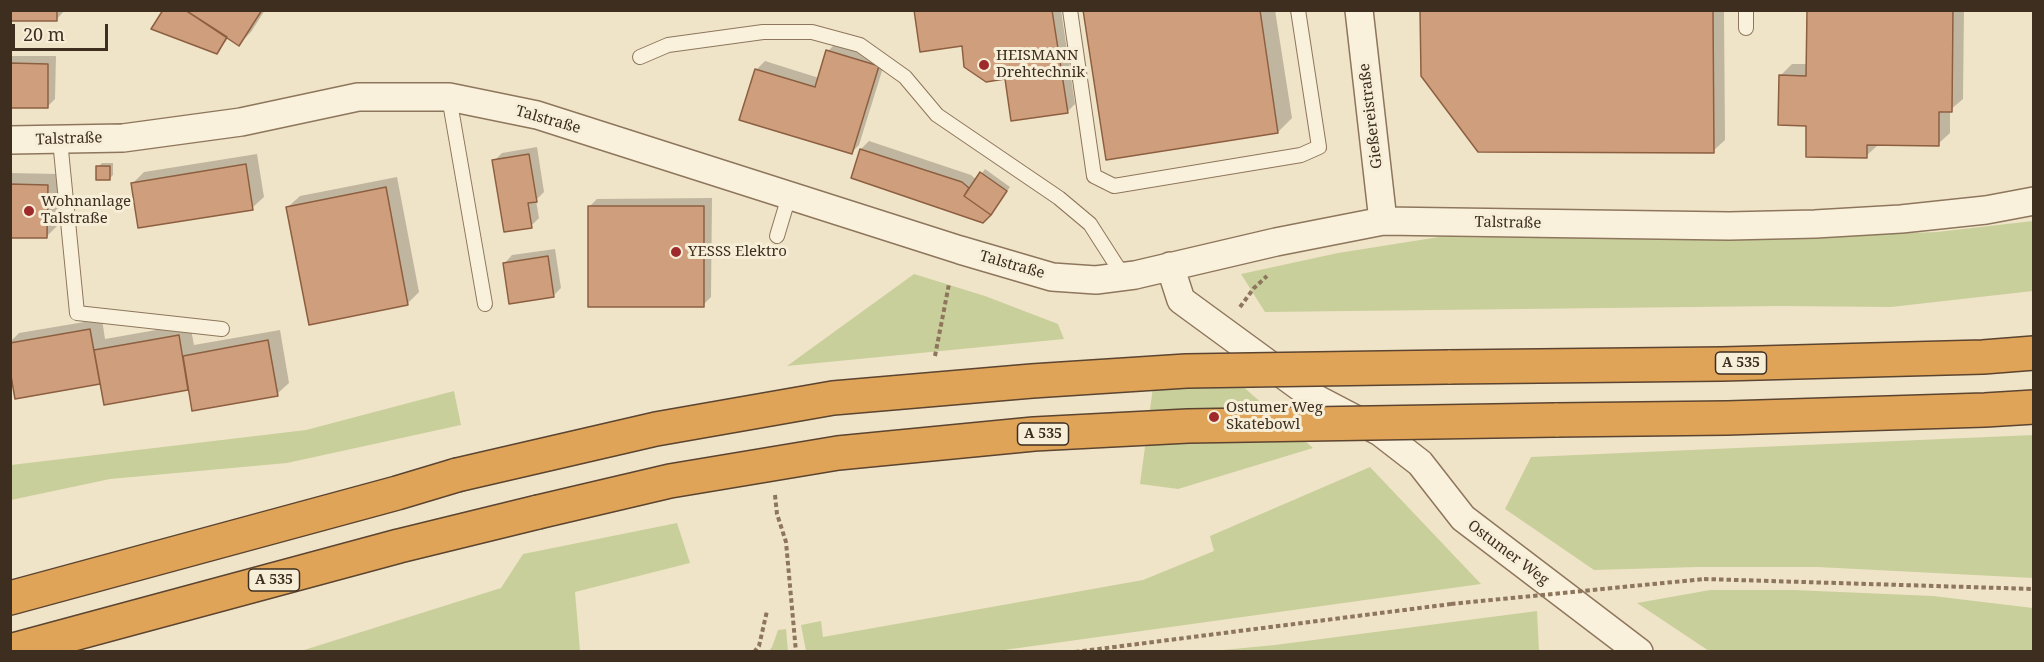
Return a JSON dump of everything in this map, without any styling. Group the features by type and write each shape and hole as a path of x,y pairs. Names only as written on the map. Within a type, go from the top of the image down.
{"highway":[{"name":"A 535","path":"10,598 457,475 656,429 833,398 1186,371 1722,364 2034,354"},
{"name":"A 535","path":"10,651 399,546 538,512 670,481 838,453 1023,435 1188,426 1774,416 1973,411 2034,407"}],"street":[{"name":"Gießereistraße","path":"1359,10 1383,221"},
{"name":"Talstraße","path":"10,140 123,138 241,122 358,97 449,97 537,115 960,250 1052,277 1096,280 1124,277 1276,242 1383,221 1729,226 1815,224 1901,219 1986,210 2034,201"},
{"name":"Ostumer Weg","path":"1170,266 1181,300 1315,398 1380,432 1420,463 1463,518 1639,651"}],"lane":[{"path":"1070,10 1095,176 1114,186 1301,155 1319,147 1298,10"},
{"path":"1746,10 1746,28"},
{"path":"640,57 668,45 763,32 812,32 860,45 905,77 937,115 1059,198 1090,224 1124,277"},
{"path":"449,97 485,304"},
{"path":"60,140 77,313 222,329"},
{"path":"777,236 789,196"}],"path":[{"path":"946,299 949,284"},
{"path":"777,514 786,542 796,651"},
{"path":"1075,651 1451,604 1704,579 2034,590"},
{"path":"754,651 759,646 767,611"}],"green space":[{"path":"2033,221 2033,291 1891,307 1779,306 1265,312 1241,274 1338,253 1439,237 1746,239 1937,232"},
{"path":"914,274 985,296 1058,324 1064,339 787,366"},
{"name":"Ostumer Weg Skatebowl","path":"1240,384 1313,448 1178,489 1140,484 1153,387"},
{"path":"454,391 461,425 287,463 110,479 11,500 11,465 306,430"},
{"path":"2033,435 2033,578 1817,567 1594,570 1505,509 1531,457"},
{"path":"1370,467 1481,584 997,651 806,651 801,625 821,621 823,637 1143,580 1214,551 1210,536"},
{"path":"677,523 690,563 575,592 580,651 301,651 501,588 523,554"},
{"path":"1710,590 1794,590 1933,596 2033,608 2033,651 1709,651 1637,603"},
{"path":"1537,611 1539,651 1212,651 1275,645"},
{"path":"786,629 788,651 769,651 778,630"}],"building":[{"path":"11,10 57,10 57,21 11,21"},
{"path":"163,10 185,10 227,37 217,54 151,29"},
{"path":"185,10 262,10 239,46"},
{"path":"914,10 1052,10 1068,113 1011,121 1005,79 986,82 964,67 962,46 920,52"},
{"path":"1083,10 1260,10 1278,133 1106,160"},
{"path":"1420,10 1713,10 1714,153 1478,152 1421,76"},
{"path":"1807,10 1953,10 1952,112 1939,112 1939,146 1867,145 1867,158 1806,157 1806,126 1778,125 1779,75 1806,76"},
{"path":"826,50 879,66 852,154 739,120 755,69 815,87"},
{"path":"10,63 48,64 48,108 10,108"},
{"path":"860,149 962,182 969,188 964,196 991,215 983,223 851,178"},
{"path":"529,154 537,202 528,203 532,228 504,232 492,160"},
{"path":"246,164 253,210 138,228 131,183"},
{"path":"96,166 110,166 110,180 96,180"},
{"path":"980,172 1007,191 991,215 964,196"},
{"name":"Wohnanlage Talstraße","path":"10,184 48,185 47,238 10,238"},
{"path":"386,187 408,305 309,325 286,207"},
{"path":"588,206 704,206 704,307 588,307"},
{"path":"548,256 554,297 509,304 503,263"},
{"path":"90,329 100,384 15,399 10,370 10,343"},
{"path":"179,335 188,390 104,405 94,350"},
{"path":"268,340 278,396 192,411 183,356"}],"place":[{"name":"HEISMANN Drehtechnik","path":"984,65"},
{"name":"Wohnanlage Talstraße","path":"29,211"},
{"name":"YESSS Elektro","path":"676,252"},
{"name":"Ostumer Weg Skatebowl","path":"1214,417"}]}
